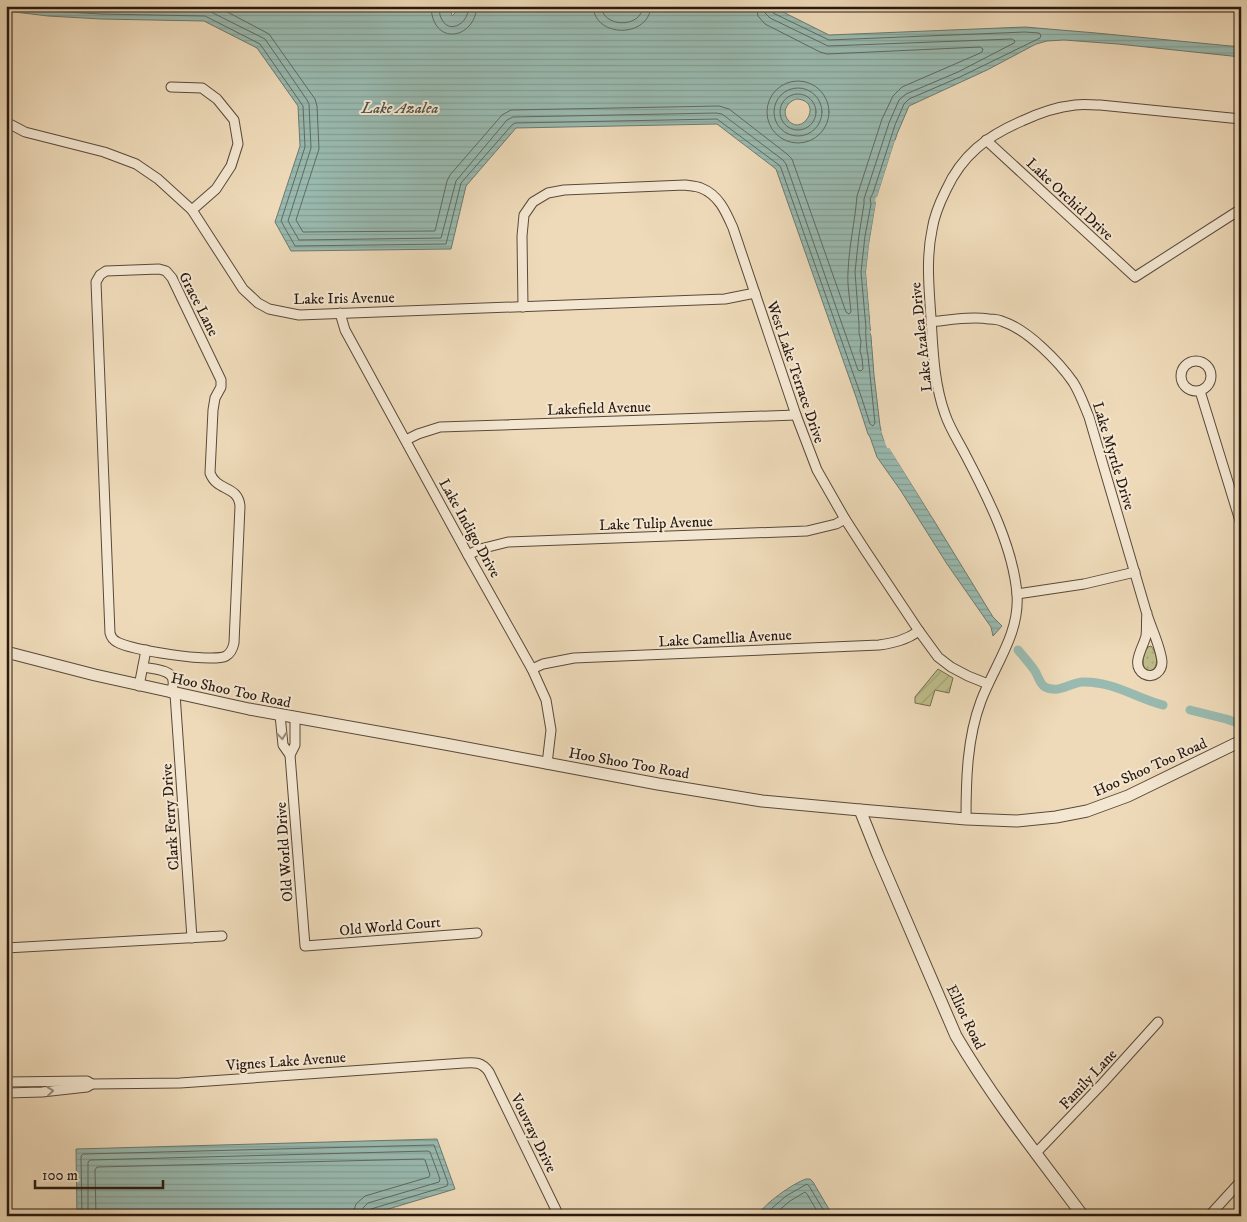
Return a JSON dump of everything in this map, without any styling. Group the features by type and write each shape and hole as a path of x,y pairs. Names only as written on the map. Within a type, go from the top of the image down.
{"street":[{"path":"171,87 202,88 217,99 234,120 238,144 231,166 216,188 192,210"},
{"name":"Lake Azalea Drive","path":"966,818 966,789 975,722 988,684 1013,631 1017,594 1013,572 1002,535 977,476 945,414 936,382 928,289 928,266 932,227 940,201 951,178 975,148 1006,128 1053,109 1076,105 1100,105 1241,119"},
{"name":"Lake Iris Avenue","path":"6,122 25,132 104,152 136,164 158,179 192,210 243,289 258,303 269,309 299,315 725,299 755,293"},
{"name":"Lake Orchid Drive","path":"986,140 1135,277 1241,209"},
{"name":"West Lake Terrace Drive","path":"523,307 522,236 524,215 533,202 548,194 564,190 685,185 702,188 716,198 724,208 733,228 796,415 817,470 845,519 919,631 938,656 951,667 988,684"},
{"name":"Grace Lane","path":"159,269 166,271 172,278 219,376 221,387 215,398 213,410 210,473 217,484 237,495 240,506 234,643 231,650 225,656 215,658 146,650 119,643 111,637 110,633 96,282 100,275 106,271 159,269"},
{"name":"Lake Indigo Drive","path":"340,313 345,330 532,669 546,700 551,730 547,764"},
{"name":"Lake Myrtle Drive","path":"932,322 972,318 988,318 1003,321 1016,327 1043,348 1072,382 1084,403 1089,417 1146,613 1162,660 1162,666 1157,673 1150,676 1141,671 1138,665 1140,651 1146,637 1146,613"},
{"path":"1200,391 1241,524"},
{"name":"Lakefield Avenue","path":"406,440 440,427 796,415"},
{"name":"Lake Tulip Avenue","path":"468,555 480,549 508,542 807,531 836,524 845,519"},
{"path":"1017,594 1084,584 1135,572"},
{"name":"Lake Camellia Avenue","path":"532,669 543,664 574,658 879,645 910,637 919,631"},
{"path":"139,686 146,650"},
{"name":"Hoo Shoo Too Road","path":"6,652 139,686 280,715 658,784 762,801 966,818 1018,821 1087,811 1128,796 1241,741"},
{"name":"Clark Ferry Drive","path":"142,666 166,672 174,681 173,693 192,938"},
{"name":"Old World Drive","path":"280,715 283,745 290,755 305,946"},
{"name":"Old World Drive","path":"290,755 296,745 295,718"},
{"name":"Elliot Road","path":"860,810 956,1036 981,1076 1083,1216"},
{"name":"Old World Court","path":"305,946 477,933"},
{"path":"6,948 222,936"},
{"name":"Family Lane","path":"1036,1153 1158,1022"},
{"name":"Vignes Lake Avenue","path":"6,1093 42,1092 87,1087 92,1084 180,1082 464,1063 482,1064"},
{"name":"Vouvray Drive","path":"482,1064 489,1072 559,1216"},
{"name":"Vignes Lake Avenue","path":"6,1082 87,1081 92,1084"},
{"path":"1209,1216 1241,1181"}],"green space":[{"path":"1151,646 1157,660 1156,666 1150,671 1145,669 1143,661 1147,648"},
{"path":"938,669 953,678 949,693 935,690 930,706 915,703 915,697"}],"water":[{"name":"Lake Azalea","path":"6,6 450,6 452,16 458,6 608,6 624,12 633,6 771,6 829,35 1025,27 1241,47 1241,57 1118,44 1064,40 1047,41 1036,44 987,70 909,106 897,134 877,198 866,272 880,426 883,438 993,617 1002,626 993,636 991,627 877,457 776,169 717,124 516,128 466,186 451,249 291,251 275,222 300,146 298,106 257,48 204,21 101,19 6,11","holes":["797,99 805,101 810,111 808,117 800,125 794,124 786,117 786,107"]},
{"path":"437,1139 455,1189 365,1216 77,1216 76,1149"},
{"path":"806,1179 810,1179 813,1182 833,1216 757,1216 779,1194"}],"pier":[{"path":"895,140 897,141 878,200 871,242 868,272 875,346 872,346 866,272 869,245 875,201"},
{"path":"883,430 889,445 916,485 933,518 889,448 887,448 881,431"}],"waterway":[{"path":"1018,650 1035,671 1042,684 1050,689 1059,689 1082,682 1093,682 1114,687 1163,705"},
{"path":"1190,710 1226,719 1238,723 1241,727"}]}
